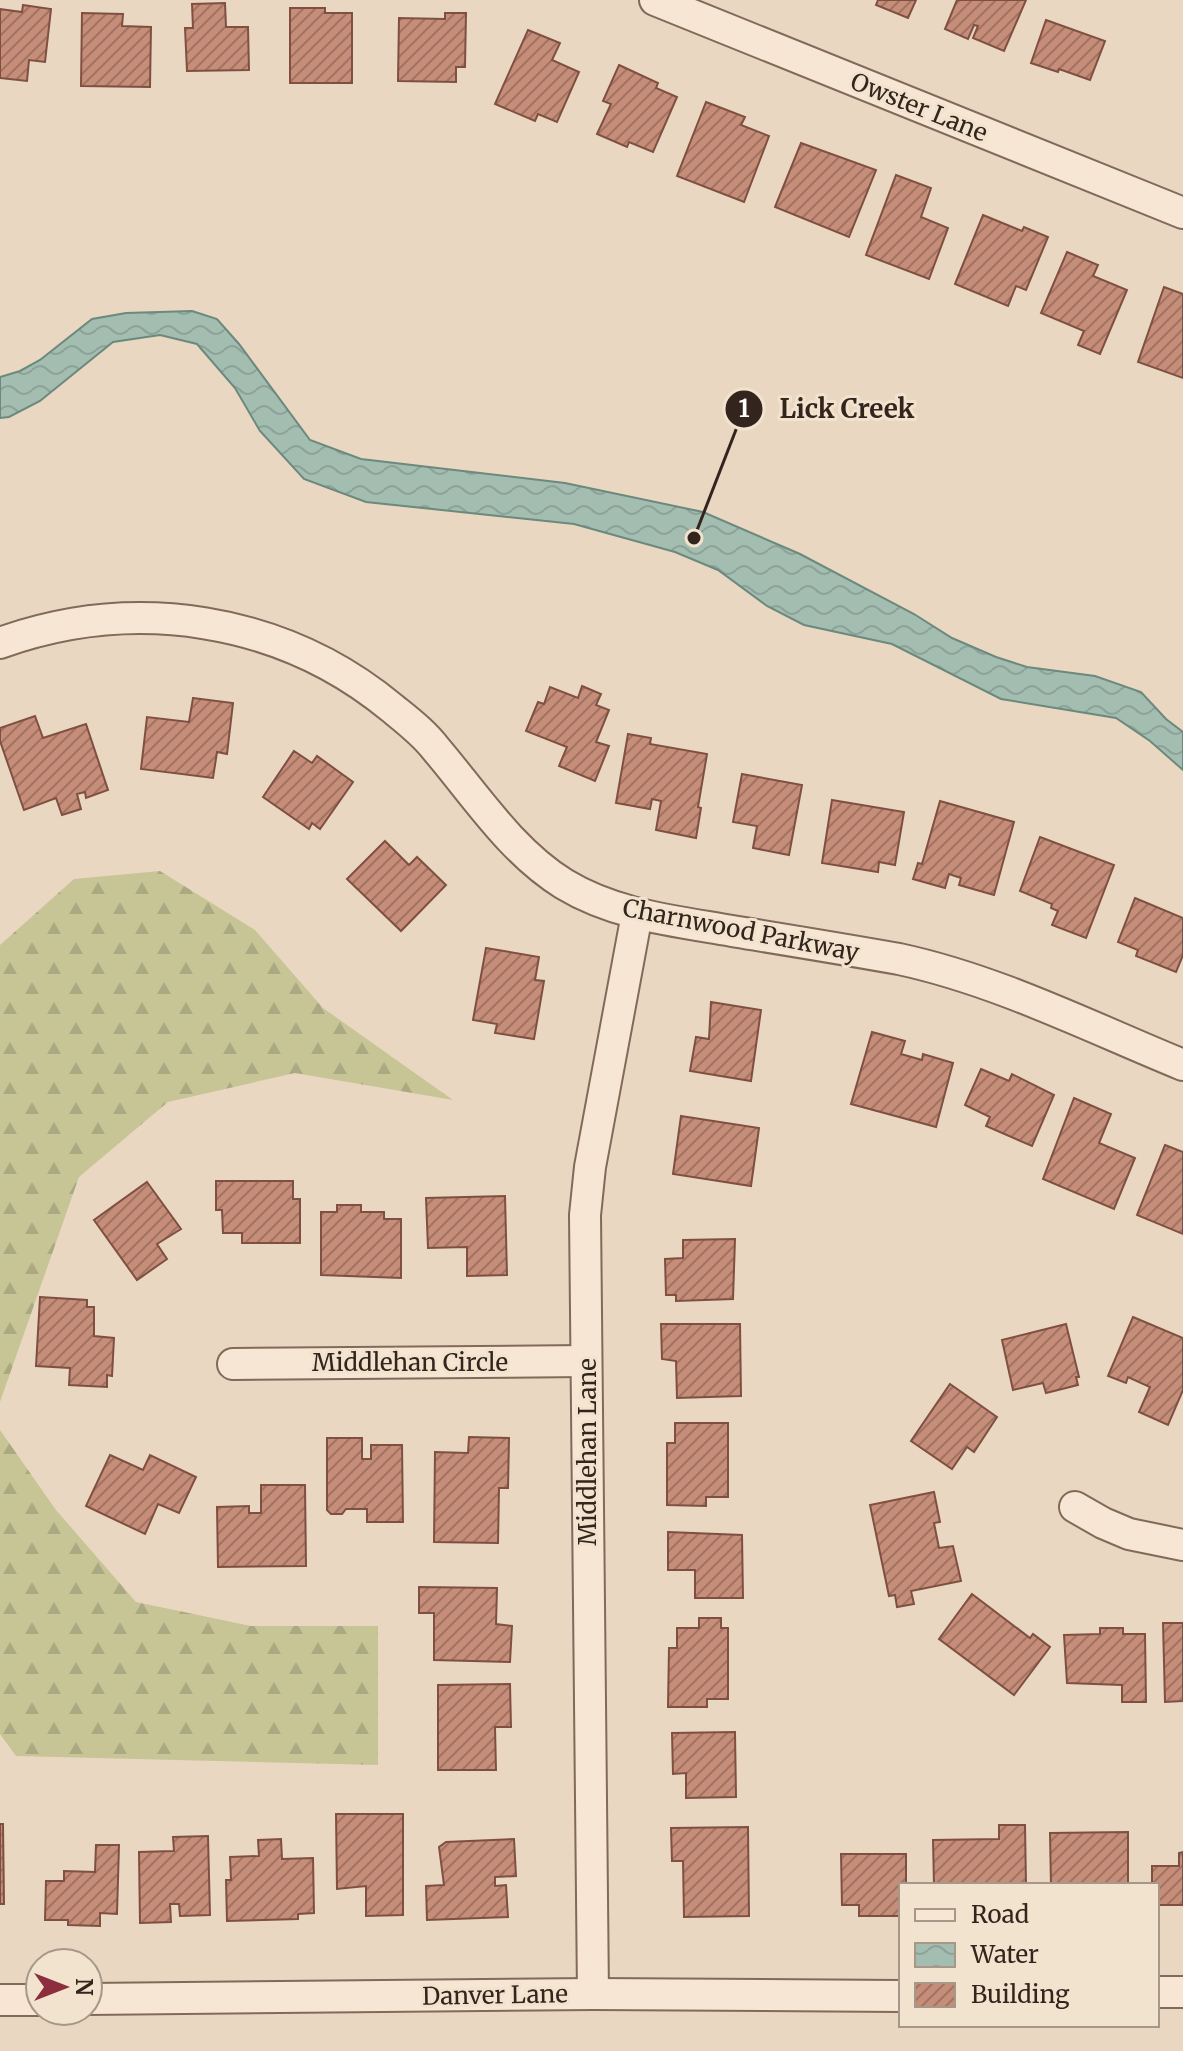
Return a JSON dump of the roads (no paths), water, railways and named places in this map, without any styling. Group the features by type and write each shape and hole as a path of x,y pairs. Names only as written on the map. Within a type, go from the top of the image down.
{"street":[{"name":"Owster Lane","path":"655,0 1183,213"},
{"name":"Charnwood Parkway","path":"0,643 79,622 149,618 217,625 295,648 365,687 413,725 437,749 508,838 544,870 588,897 637,914 935,967 990,985 1183,1065"},
{"name":"Middlehan Lane","path":"593,1994 585,1215 590,1167 637,914"},
{"name":"Middlehan Circle","path":"233,1364 586,1361"},
{"path":"1075,1507 1129,1534 1183,1545"},
{"path":"1159,1992 1183,1992"},
{"name":"Danver Lane","path":"104,1999 593,1994 899,1996"},
{"path":"0,2000 24,2000"}],"water":[{"path":"192,311 217,319 310,440 361,459 565,483 703,512 800,554 914,614 952,638 996,657 1027,667 1095,676 1141,692 1183,732 1183,770 1150,741 1116,718 1001,699 892,644 804,625 767,606 718,570 675,552 574,524 366,502 304,479 260,431 235,388 197,344 160,335 113,342 40,401 9,417 0,418 0,377 40,360 92,319 126,313"}],"place":[{"name":"Lick Creek","path":"694,538"}]}
